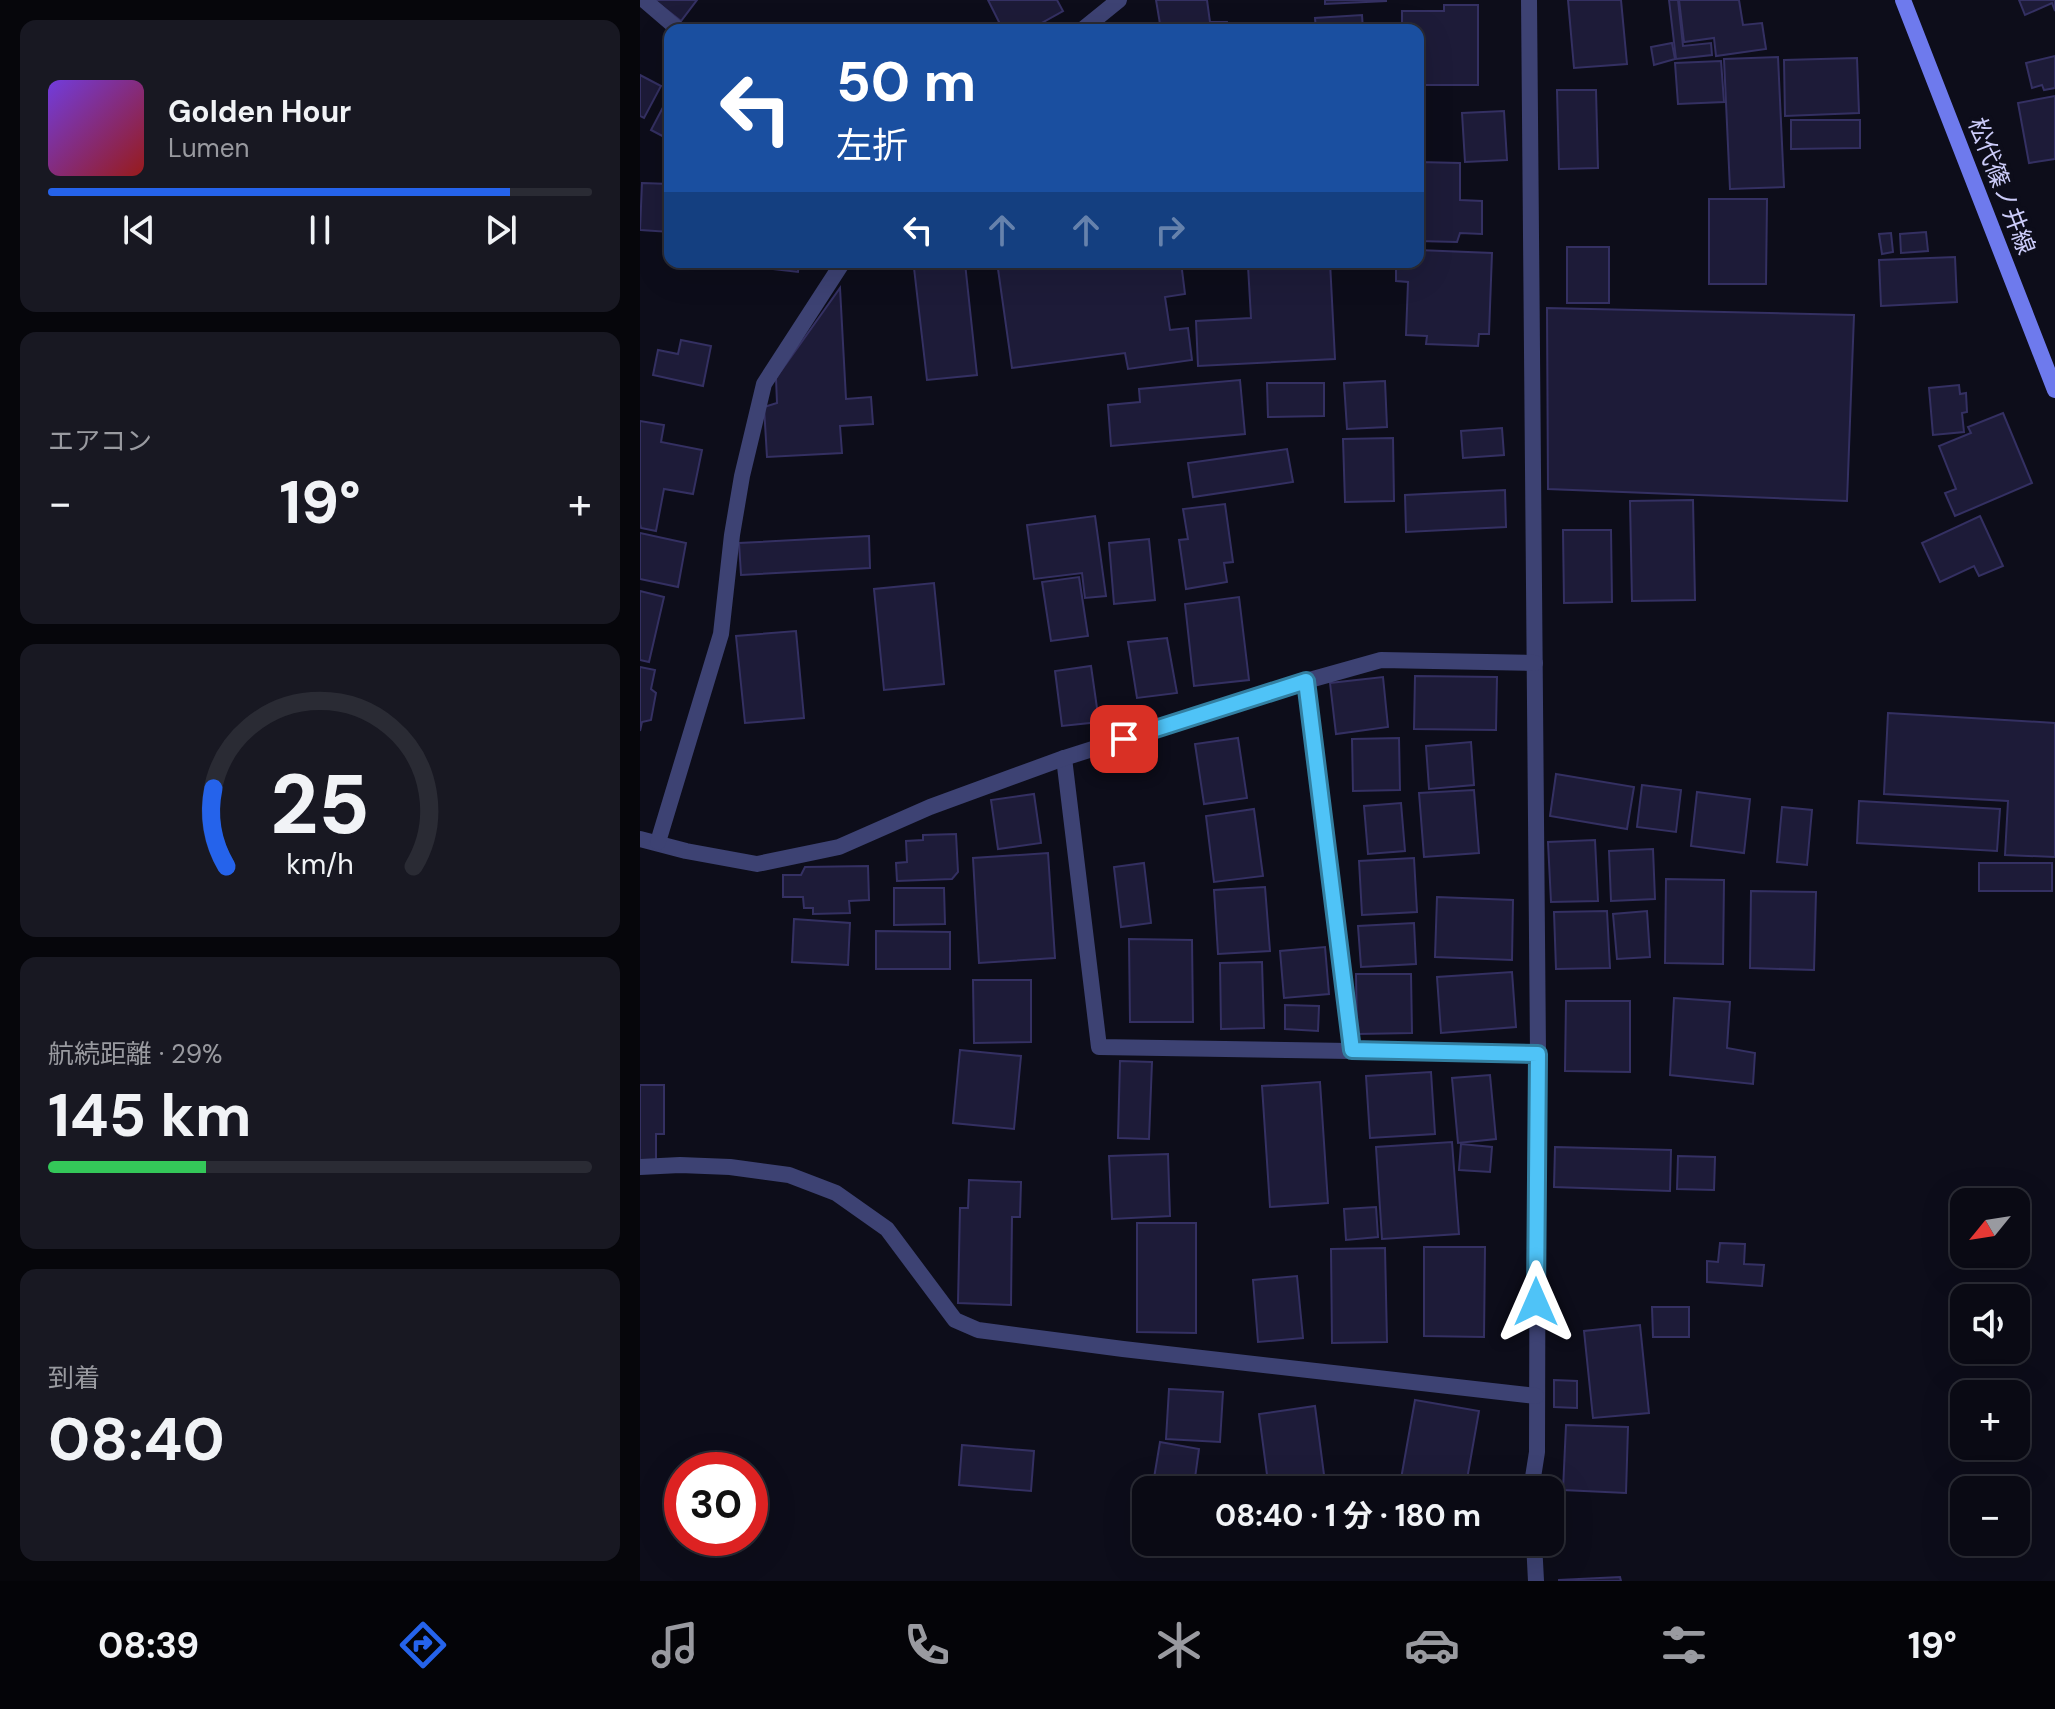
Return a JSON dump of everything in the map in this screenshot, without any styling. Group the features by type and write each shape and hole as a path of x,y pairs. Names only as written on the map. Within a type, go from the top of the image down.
{"main road":[{"name":"松代篠ノ井線","path":"1903,0 2055,390"}],"street":[{"path":"644,0 672,24"},
{"path":"1089,24 1119,0"},
{"path":"1529,0 1538,1054 1537,1452 1533,1476"},
{"path":"658,842 721,634 740,491 764,384 839,268"},
{"path":"640,839 757,864 839,847 930,807 1064,758 1381,660 1535,663"},
{"path":"1306,681 1352,1050"},
{"path":"1064,758 1099,1047 1538,1054"},
{"path":"640,1167 730,1167 789,1175 836,1193 887,1229 955,1320 978,1330 1536,1396"},
{"path":"1535,1556 1536,1581"}],"building":[{"path":"654,0 697,0 681,21"},
{"path":"988,0 1057,0 1063,11 1040,24 1000,24"},
{"path":"1156,0 1207,0 1210,22 1227,24 1160,24"},
{"path":"1325,0 1386,0 1386,1 1325,4"},
{"path":"1568,0 1621,0 1627,64 1574,68"},
{"path":"1669,0 1678,0 1683,46 1711,43 1712,55 1676,59"},
{"path":"1679,0 1739,0 1743,25 1762,23 1766,49 1716,56 1714,38 1684,42"},
{"path":"2019,0 2055,0 2055,11 2052,3 2025,15"},
{"path":"1444,5 1478,5 1478,85 1424,85 1424,24 1402,24 1402,11 1444,11"},
{"path":"1362,15 1363,24 1316,24 1315,18"},
{"path":"1672,43 1675,59 1654,65 1651,47"},
{"path":"2055,56 2055,88 2044,90 2042,85 2032,88 2026,63"},
{"path":"1778,57 1784,187 1730,189 1724,59"},
{"path":"1857,58 1859,113 1785,116 1784,60"},
{"path":"1721,61 1724,102 1678,104 1675,63"},
{"path":"640,75 661,86 644,118 640,116"},
{"path":"1557,90 1596,90 1598,168 1559,169"},
{"path":"2055,96 2055,159 2029,163 2018,103"},
{"path":"664,105 664,137 651,130"},
{"path":"1504,111 1507,160 1465,162 1462,113"},
{"path":"1791,120 1860,120 1860,148 1791,149"},
{"path":"1424,162 1460,163 1460,200 1482,201 1482,234 1460,233 1457,242 1424,241"},
{"path":"642,183 664,184 664,232 640,230"},
{"path":"1709,199 1767,199 1766,284 1709,284"},
{"path":"1926,232 1928,251 1901,253 1900,234"},
{"path":"1891,233 1893,252 1882,254 1879,234"},
{"path":"1567,247 1609,247 1609,303 1567,303"},
{"path":"1424,250 1492,253 1489,334 1479,334 1478,346 1426,344 1427,336 1406,335 1408,282 1396,281 1396,268 1424,268"},
{"path":"1955,257 1957,302 1881,306 1879,260"},
{"path":"765,268 798,268 798,272"},
{"path":"914,268 966,268 977,375 927,380"},
{"path":"998,268 1182,268 1185,294 1165,297 1170,330 1188,328 1192,360 1128,369 1125,353 1012,368"},
{"path":"1248,268 1330,268 1335,359 1198,366 1196,321 1251,318"},
{"path":"840,288 846,399 871,397 873,424 840,426 842,453 767,457 764,407 777,403 776,378"},
{"path":"1547,308 1854,315 1847,501 1548,489"},
{"path":"681,340 711,346 703,386 653,375 658,350 678,354"},
{"path":"1240,380 1245,434 1111,446 1108,405 1140,402 1139,389"},
{"path":"1385,381 1387,427 1347,429 1344,383"},
{"path":"1267,383 1324,383 1324,416 1268,417"},
{"path":"1959,385 1960,394 1966,393 1967,412 1962,413 1964,432 1933,435 1929,388"},
{"path":"2003,413 2032,483 1955,516 1945,493 1956,489 1939,446 1971,433 1968,427"},
{"path":"640,421 664,425 661,442 702,450 693,494 664,489 656,531 641,528 640,524"},
{"path":"1502,428 1504,455 1463,458 1461,431"},
{"path":"1393,438 1394,501 1345,502 1343,439"},
{"path":"1287,449 1293,482 1193,497 1188,463"},
{"path":"1505,490 1506,527 1406,532 1405,495"},
{"path":"1693,500 1695,600 1632,601 1630,501"},
{"path":"1225,504 1233,562 1224,563 1227,582 1186,589 1179,540 1188,539 1183,509"},
{"path":"1095,516 1106,596 1085,598 1082,573 1034,579 1027,525"},
{"path":"1980,516 2003,566 1979,576 1974,566 1940,582 1922,543"},
{"path":"1563,530 1611,530 1612,602 1564,603"},
{"path":"640,533 686,543 678,587 640,579"},
{"path":"869,536 870,568 741,575 739,543"},
{"path":"1149,539 1155,600 1114,604 1109,543"},
{"path":"1079,577 1088,636 1051,641 1042,582"},
{"path":"934,583 944,684 884,690 874,589"},
{"path":"640,591 664,597 649,662 640,660"},
{"path":"1239,597 1249,680 1194,686 1185,604"},
{"path":"796,631 804,718 745,723 736,636"},
{"path":"1167,638 1177,693 1137,698 1128,642"},
{"path":"1091,666 1099,722 1062,726 1055,671"},
{"path":"640,667 655,670 651,689 656,693 651,720 642,722 640,731"},
{"path":"1415,676 1497,677 1496,730 1414,729"},
{"path":"1383,677 1388,727 1336,734 1330,683"},
{"path":"1888,713 2055,723 2055,857 2005,855 2008,801 1884,794"},
{"path":"1238,738 1247,798 1204,804 1195,744"},
{"path":"1399,738 1400,790 1353,791 1352,739"},
{"path":"1471,742 1474,785 1429,789 1426,746"},
{"path":"1556,774 1634,787 1627,829 1550,816"},
{"path":"1642,785 1681,790 1676,832 1637,827"},
{"path":"1474,790 1479,853 1424,857 1419,793"},
{"path":"1697,792 1750,799 1744,853 1691,846"},
{"path":"1034,794 1041,843 998,849 991,800"},
{"path":"1859,801 2000,809 1997,851 1857,843"},
{"path":"1401,803 1405,851 1368,854 1364,806"},
{"path":"1782,807 1812,810 1807,865 1777,862"},
{"path":"1254,809 1263,876 1214,882 1206,816"},
{"path":"956,834 958,872 952,879 897,881 896,863 907,862 906,841 923,840 923,835"},
{"path":"1595,840 1598,901 1551,902 1548,842"},
{"path":"1653,849 1655,899 1611,901 1609,851"},
{"path":"1048,853 1055,958 979,963 973,858"},
{"path":"1414,858 1417,912 1362,915 1359,861"},
{"path":"1144,863 1151,923 1121,927 1114,867"},
{"path":"1979,863 2052,863 2052,891 1979,891"},
{"path":"868,866 869,900 849,901 850,913 813,914 813,908 804,908 803,897 783,897 783,875 801,875 805,867"},
{"path":"1666,879 1724,880 1723,964 1665,963"},
{"path":"1265,887 1270,951 1218,954 1214,890"},
{"path":"894,888 944,888 945,924 894,925"},
{"path":"1751,891 1816,892 1814,970 1750,968"},
{"path":"1437,897 1513,900 1512,960 1435,957"},
{"path":"1607,911 1610,968 1556,969 1554,912"},
{"path":"1647,911 1650,957 1617,959 1613,914"},
{"path":"794,919 850,923 848,965 792,962"},
{"path":"1414,923 1416,964 1361,967 1358,926"},
{"path":"876,931 950,932 950,969 876,969"},
{"path":"1129,939 1192,940 1193,1022 1130,1022"},
{"path":"1325,947 1329,994 1284,998 1280,951"},
{"path":"1262,962 1264,1028 1221,1029 1220,963"},
{"path":"1512,972 1516,1027 1441,1033 1437,977"},
{"path":"1356,974 1411,974 1412,1033 1357,1034"},
{"path":"973,980 1031,980 1031,1042 974,1043"},
{"path":"1674,998 1730,1002 1727,1048 1755,1053 1753,1084 1670,1075"},
{"path":"1566,1001 1630,1001 1630,1072 1565,1071"},
{"path":"1285,1005 1319,1006 1318,1031 1285,1029"},
{"path":"960,1050 1021,1056 1014,1129 953,1123"},
{"path":"1120,1061 1152,1062 1149,1139 1118,1138"},
{"path":"1431,1072 1435,1134 1370,1138 1366,1076"},
{"path":"1490,1075 1496,1139 1458,1143 1452,1078"},
{"path":"1320,1082 1328,1203 1270,1207 1262,1086"},
{"path":"640,1085 664,1085 664,1134 656,1134 656,1160 640,1160"},
{"path":"1452,1142 1459,1234 1382,1239 1376,1147"},
{"path":"1461,1144 1492,1147 1490,1172 1459,1170"},
{"path":"1555,1147 1671,1150 1670,1191 1554,1187"},
{"path":"1168,1154 1170,1216 1112,1219 1109,1156"},
{"path":"1678,1156 1715,1157 1714,1190 1677,1189"},
{"path":"969,1180 1021,1182 1020,1217 1012,1217 1011,1305 958,1303 960,1208 968,1208"},
{"path":"1376,1207 1378,1237 1346,1240 1344,1209"},
{"path":"1137,1223 1196,1223 1196,1333 1137,1332"},
{"path":"1720,1243 1745,1244 1744,1264 1764,1265 1762,1286 1707,1282 1707,1261 1718,1262"},
{"path":"1424,1247 1485,1247 1484,1337 1424,1336"},
{"path":"1385,1248 1387,1342 1332,1343 1331,1249"},
{"path":"1297,1276 1303,1338 1258,1342 1253,1280"},
{"path":"1652,1307 1689,1307 1689,1337 1653,1337"},
{"path":"1640,1325 1649,1413 1593,1418 1584,1331"},
{"path":"1554,1380 1577,1381 1577,1408 1554,1407"},
{"path":"1169,1389 1223,1392 1220,1442 1166,1439"},
{"path":"1415,1400 1479,1411 1468,1476 1401,1476"},
{"path":"1315,1406 1324,1476 1267,1476 1259,1414"},
{"path":"1566,1425 1628,1427 1626,1493 1564,1490"},
{"path":"1160,1442 1199,1449 1195,1476 1154,1476"},
{"path":"962,1445 1034,1451 1031,1491 959,1485"},
{"path":"1620,1577 1621,1581 1559,1581 1559,1580"}],"route":[{"path":"1124,739 1306,681 1352,1050 1538,1054 1536,1302"}]}
